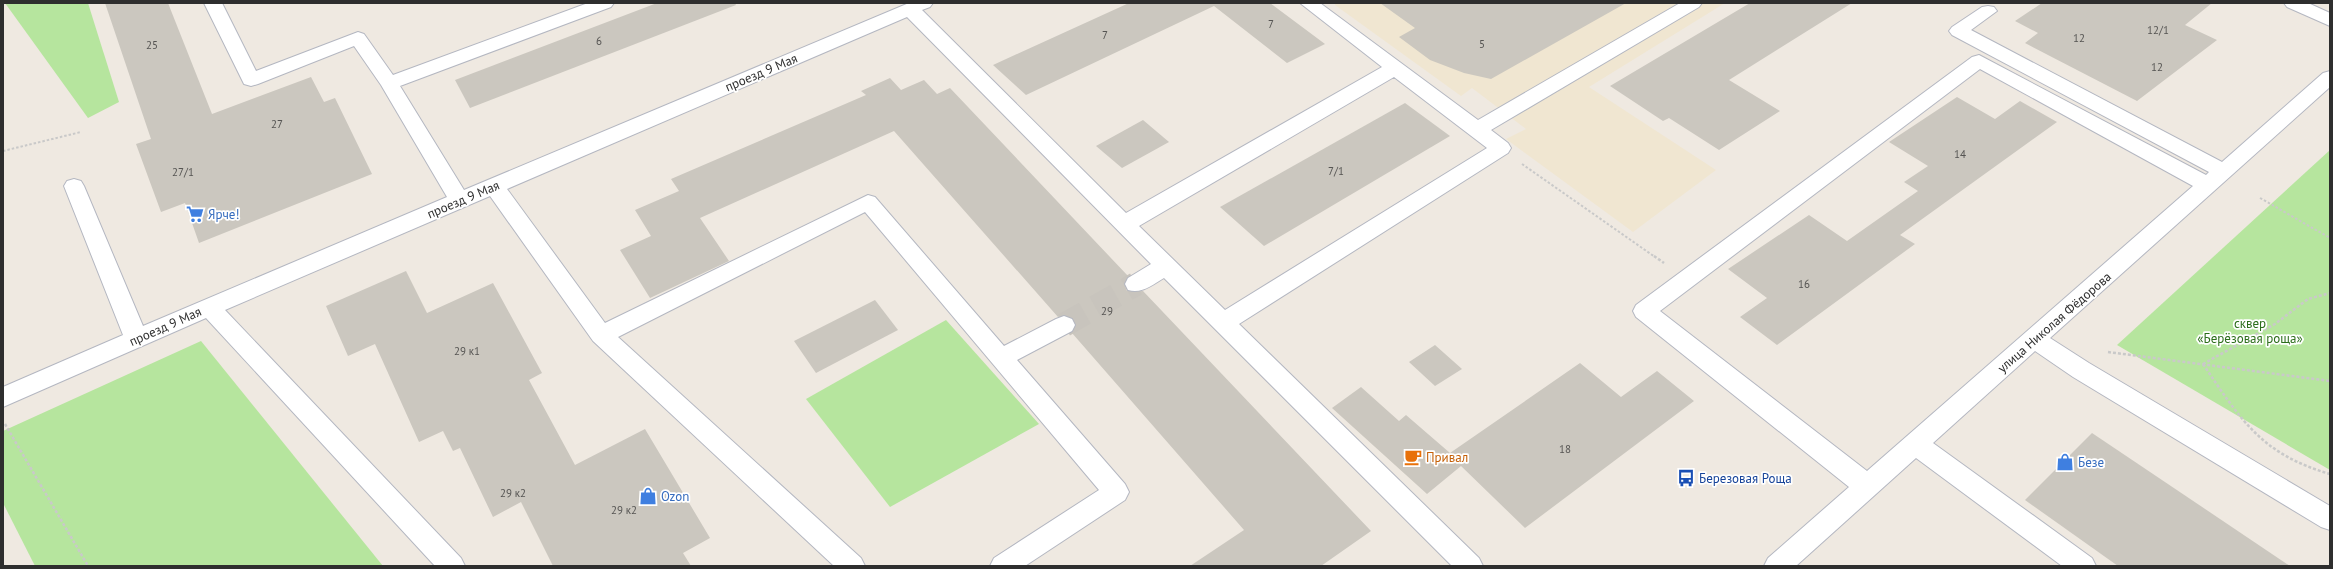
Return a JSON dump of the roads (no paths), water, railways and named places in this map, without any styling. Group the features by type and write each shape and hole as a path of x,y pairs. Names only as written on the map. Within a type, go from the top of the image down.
{"street":[{"path":"213,3 251,80 358,38 389,83 459,200"},
{"path":"389,83 605,3"},
{"path":"1224,322 1501,148 1309,3"},
{"path":"1476,130 1693,3"},
{"path":"2293,3 2330,20"},
{"path":"917,6 1166,266 1470,566"},
{"name":"проезд 9 Мая","path":"3,397 136,338 917,6"},
{"path":"1988,11 1958,31 2216,178"},
{"path":"1868,486 1644,311 1979,61 2216,178"},
{"path":"1125,224 1395,68"},
{"name":"улица Николая Фёдорова","path":"1777,566 2216,178 2328,82"},
{"path":"74,186 136,338"},
{"path":"494,186 601,334 852,566"},
{"path":"601,334 868,202 1116,492 1003,566"},
{"path":"1136,284 1166,266"},
{"path":"209,307 452,566"},
{"path":"1001,358 1064,325"},
{"path":"2034,339 2081,370 2330,519"},
{"path":"1915,444 2083,566"}],"tunnel":[{"path":"1064,325 1136,284"}],"place":[{"name":"Ярче!","path":"195,214"},
{"name":"Привал","path":"1413,457"},
{"name":"Безе","path":"2065,462"},
{"name":"Березовая Роща","path":"1686,478"},
{"name":"Ozon","path":"648,496"}],"park label":[{"name":"сквер «Берёзовая роща»","path":"2250,330"}]}
